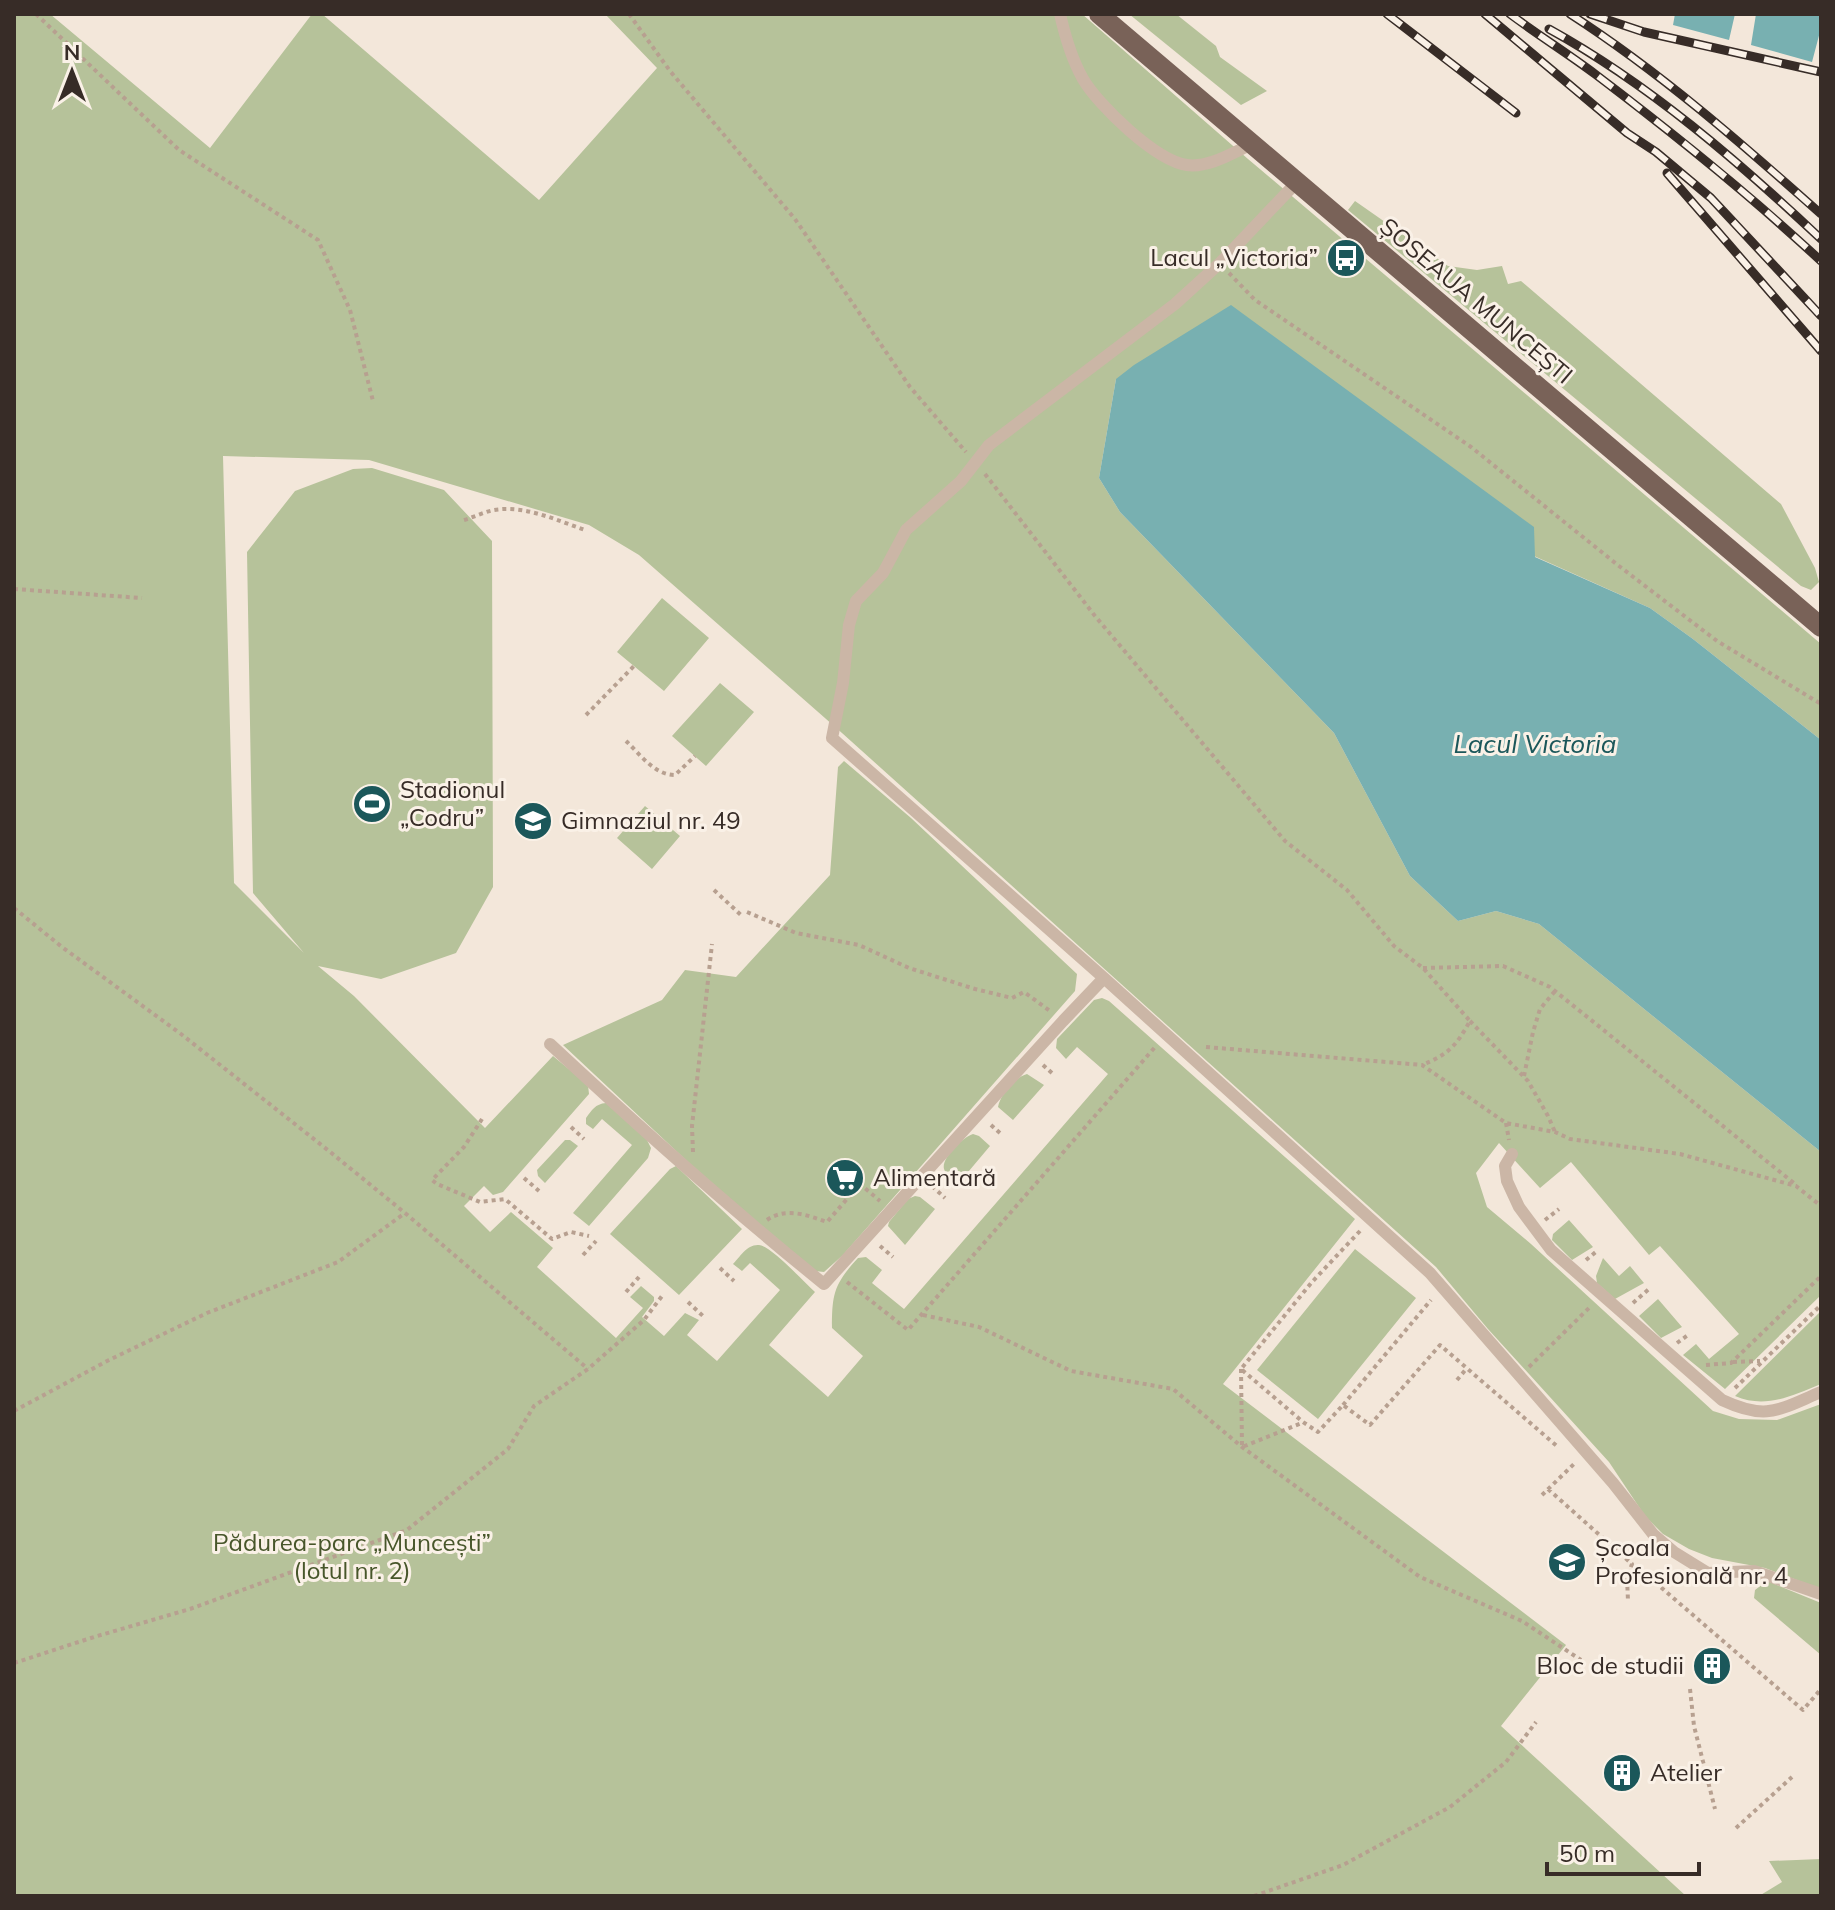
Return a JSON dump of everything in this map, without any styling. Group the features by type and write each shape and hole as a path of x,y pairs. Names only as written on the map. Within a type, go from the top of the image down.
{"main road":[{"name":"ȘOSEAUA MUNCEȘTI","path":"1099,14 1821,627"}],"lane":[{"path":"1060,14 1068,48 1084,81 1123,126 1165,157 1186,165 1207,164 1252,144"},
{"path":"1296,183 1220,263 1175,304 989,445 961,481 906,530 883,573 856,601 849,625 843,683 832,738 1104,978 1430,1273 1613,1483 1653,1534 1674,1552 1708,1573 1754,1571 1821,1594"},
{"path":"550,1044 755,1228 824,1284 1104,978"},
{"path":"1512,1154 1505,1166 1507,1181 1519,1207 1551,1250 1722,1400 1744,1410 1762,1413 1779,1410 1821,1392"}],"path":[{"path":"36,14 179,150 318,240 350,310 373,401"},
{"path":"629,14 670,71 795,219 910,387 975,461 1095,616 1285,841 1347,890 1394,946 1423,968 1524,1076 1555,1132"},
{"path":"1220,263 1255,300 1471,447 1717,641 1821,704"},
{"path":"464,520 491,510 511,508 540,514 585,530"},
{"path":"14,589 142,598"},
{"path":"586,715 634,666"},
{"path":"626,741 658,771 669,775 675,775 695,756"},
{"path":"714,890 745,914 796,933 859,945 909,968 975,989 1012,998 1024,992 1063,1021"},
{"path":"14,908 181,1034 405,1213 588,1369"},
{"path":"694,1174 692,1126 712,944"},
{"path":"1423,968 1503,966 1550,987 1821,1206"},
{"path":"1524,1076 1540,1009 1555,991"},
{"path":"835,1273 908,1330 1166,1035 1208,1048 1422,1065 1458,1043 1470,1021"},
{"path":"1422,1065 1506,1123 1555,1132 1570,1139 1680,1154 1796,1186"},
{"path":"482,1119 464,1147 432,1180 480,1202 505,1199 552,1239 571,1232 589,1236"},
{"path":"571,1127 584,1139"},
{"path":"524,1178 539,1191"},
{"path":"755,1228 774,1216 799,1213 827,1222 860,1184 891,1211"},
{"path":"14,1411 109,1360 207,1313 338,1262 405,1213"},
{"path":"1242,1447 1241,1369 1312,1282 1370,1220"},
{"path":"583,1255 596,1241"},
{"path":"720,1268 734,1281"},
{"path":"1731,1363 1821,1276"},
{"path":"626,1292 639,1277"},
{"path":"1241,1369 1318,1432 1431,1300 1424,1291"},
{"path":"14,1663 190,1609 407,1530 508,1449 534,1406 588,1369 644,1320 662,1296"},
{"path":"1518,1377 1601,1296"},
{"path":"688,1302 703,1316"},
{"path":"1722,1400 1821,1305"},
{"path":"923,1315 979,1327 1071,1371 1173,1389 1242,1447 1420,1577 1522,1621 1581,1660"},
{"path":"1343,1405 1370,1425 1440,1345 1575,1463 1542,1495"},
{"path":"1684,1368 1762,1361"},
{"path":"1457,1380 1467,1368"},
{"path":"1242,1447 1303,1422"},
{"path":"1548,1489 1632,1564 1627,1578 1628,1601"},
{"path":"1649,1577 1803,1710 1821,1689"},
{"path":"1690,1689 1694,1726 1715,1809"},
{"path":"1254,1896 1343,1865 1450,1807 1506,1762 1536,1722"},
{"path":"1736,1828 1792,1777"}],"green space":[{"name":"Pădurea-parc „Muncești” (lotul nr. 2)","path":"14,14 50,14 210,148 312,14 322,14 539,200 657,68 605,14 1082,14 1248,159 1821,644 1821,740 1650,608 1116,379 1099,478 1120,512 1334,733 1410,876 1458,921 1496,911 1539,924 1821,1152 1821,1295 1725,1389 1683,1355 1696,1344 1709,1359 1739,1334 1660,1246 1649,1255 1571,1162 1540,1188 1499,1143 1476,1173 1487,1207 1713,1411 1739,1419 1777,1420 1821,1404 1821,1589 1765,1568 1712,1558 1663,1534 1645,1516 1609,1462 1436,1267 842,733 639,555 589,525 369,460 223,456 234,883 304,953 253,893 247,552 295,491 353,469 372,468 444,490 492,541 493,887 456,953 381,979 318,966 354,996 485,1128 553,1056 588,1085 589,1094 503,1192 493,1195 484,1186 464,1206 490,1232 511,1212 553,1248 537,1267 616,1338 643,1308 630,1297 641,1286 654,1297 642,1317 664,1336 685,1313 699,1320 687,1335 717,1361 780,1290 750,1263 742,1271 733,1264 751,1247 764,1247 815,1292 769,1345 828,1397 863,1356 832,1328 834,1298 844,1275 858,1258 866,1257 882,1270 872,1283 904,1309 1108,1074 1077,1047 1066,1059 1056,1048 1057,1039 1094,1000 1102,998 1109,1001 1355,1219 1223,1384 1566,1645 1501,1726 1686,1896 14,1896"},
{"path":"1129,14 1176,14 1216,46 1220,57 1267,91 1241,105"},
{"path":"1355,201 1448,266 1477,270 1502,266 1508,284 1521,281 1781,504 1815,568 1819,582 1811,590 1801,586 1348,210"},
{"path":"662,598 709,638 664,691 617,652"},
{"path":"720,683 754,712 706,766 672,736"},
{"path":"844,761 911,818 1077,974 1075,991 843,1255 824,1272 815,1271 735,1206 563,1045 662,1000 685,970 736,977 830,875 838,767"},
{"path":"645,806 680,836 652,869 617,838"},
{"path":"1027,1074 1044,1085 1013,1120 998,1107 999,1102 1013,1083"},
{"path":"606,1103 646,1138 651,1148 648,1158 589,1226 573,1213 632,1145 602,1119 593,1129 586,1124 592,1110"},
{"path":"973,1134 990,1146 958,1184 946,1173 944,1164 954,1148"},
{"path":"565,1140 578,1146 545,1183 537,1170"},
{"path":"676,1166 742,1229 679,1295 610,1234"},
{"path":"915,1196 935,1209 905,1245 888,1226 908,1199"},
{"path":"1569,1220 1593,1247 1572,1260 1552,1240 1553,1234"},
{"path":"1355,1249 1416,1298 1318,1419 1257,1370"},
{"path":"1603,1258 1619,1276 1630,1266 1644,1283 1615,1299 1597,1283 1596,1276"},
{"path":"1658,1299 1682,1327 1661,1338 1639,1316"},
{"path":"1821,1311 1821,1384 1768,1401 1735,1396"},
{"path":"1767,1581 1821,1603 1821,1655 1754,1598 1755,1590"},
{"path":"1821,1859 1821,1896 1759,1896 1782,1882 1769,1861"}],"water":[{"path":"1675,14 1735,14 1729,40 1673,25"},
{"path":"1756,14 1821,14 1821,28 1812,62 1751,45"},
{"name":"Lacul Victoria","path":"1231,305 1534,527 1535,557 1650,608 1821,740 1821,1152 1539,924 1496,911 1458,921 1410,876 1334,733 1120,512 1099,478 1116,379"}],"railway":[{"path":"1387,14 1516,113"},
{"path":"1485,14 1627,133 1656,152 1711,198 1821,316"},
{"path":"1510,14 1682,141 1821,261"},
{"path":"1570,14 1668,84 1821,214"},
{"path":"1590,14 1644,32 1821,72"},
{"path":"1549,29 1622,74 1691,125 1821,239"},
{"path":"1667,173 1821,351"}],"place":[{"name":"Lacul „Victoria”","path":"1346,258"},
{"name":"Stadionul „Codru”","path":"372,804"},
{"name":"Gimnaziul nr. 49","path":"533,821"},
{"name":"Alimentară","path":"845,1178"},
{"name":"Școala Profesională nr. 4","path":"1567,1562"},
{"name":"Bloc de studii","path":"1712,1666"},
{"name":"Atelier","path":"1622,1773"}]}
